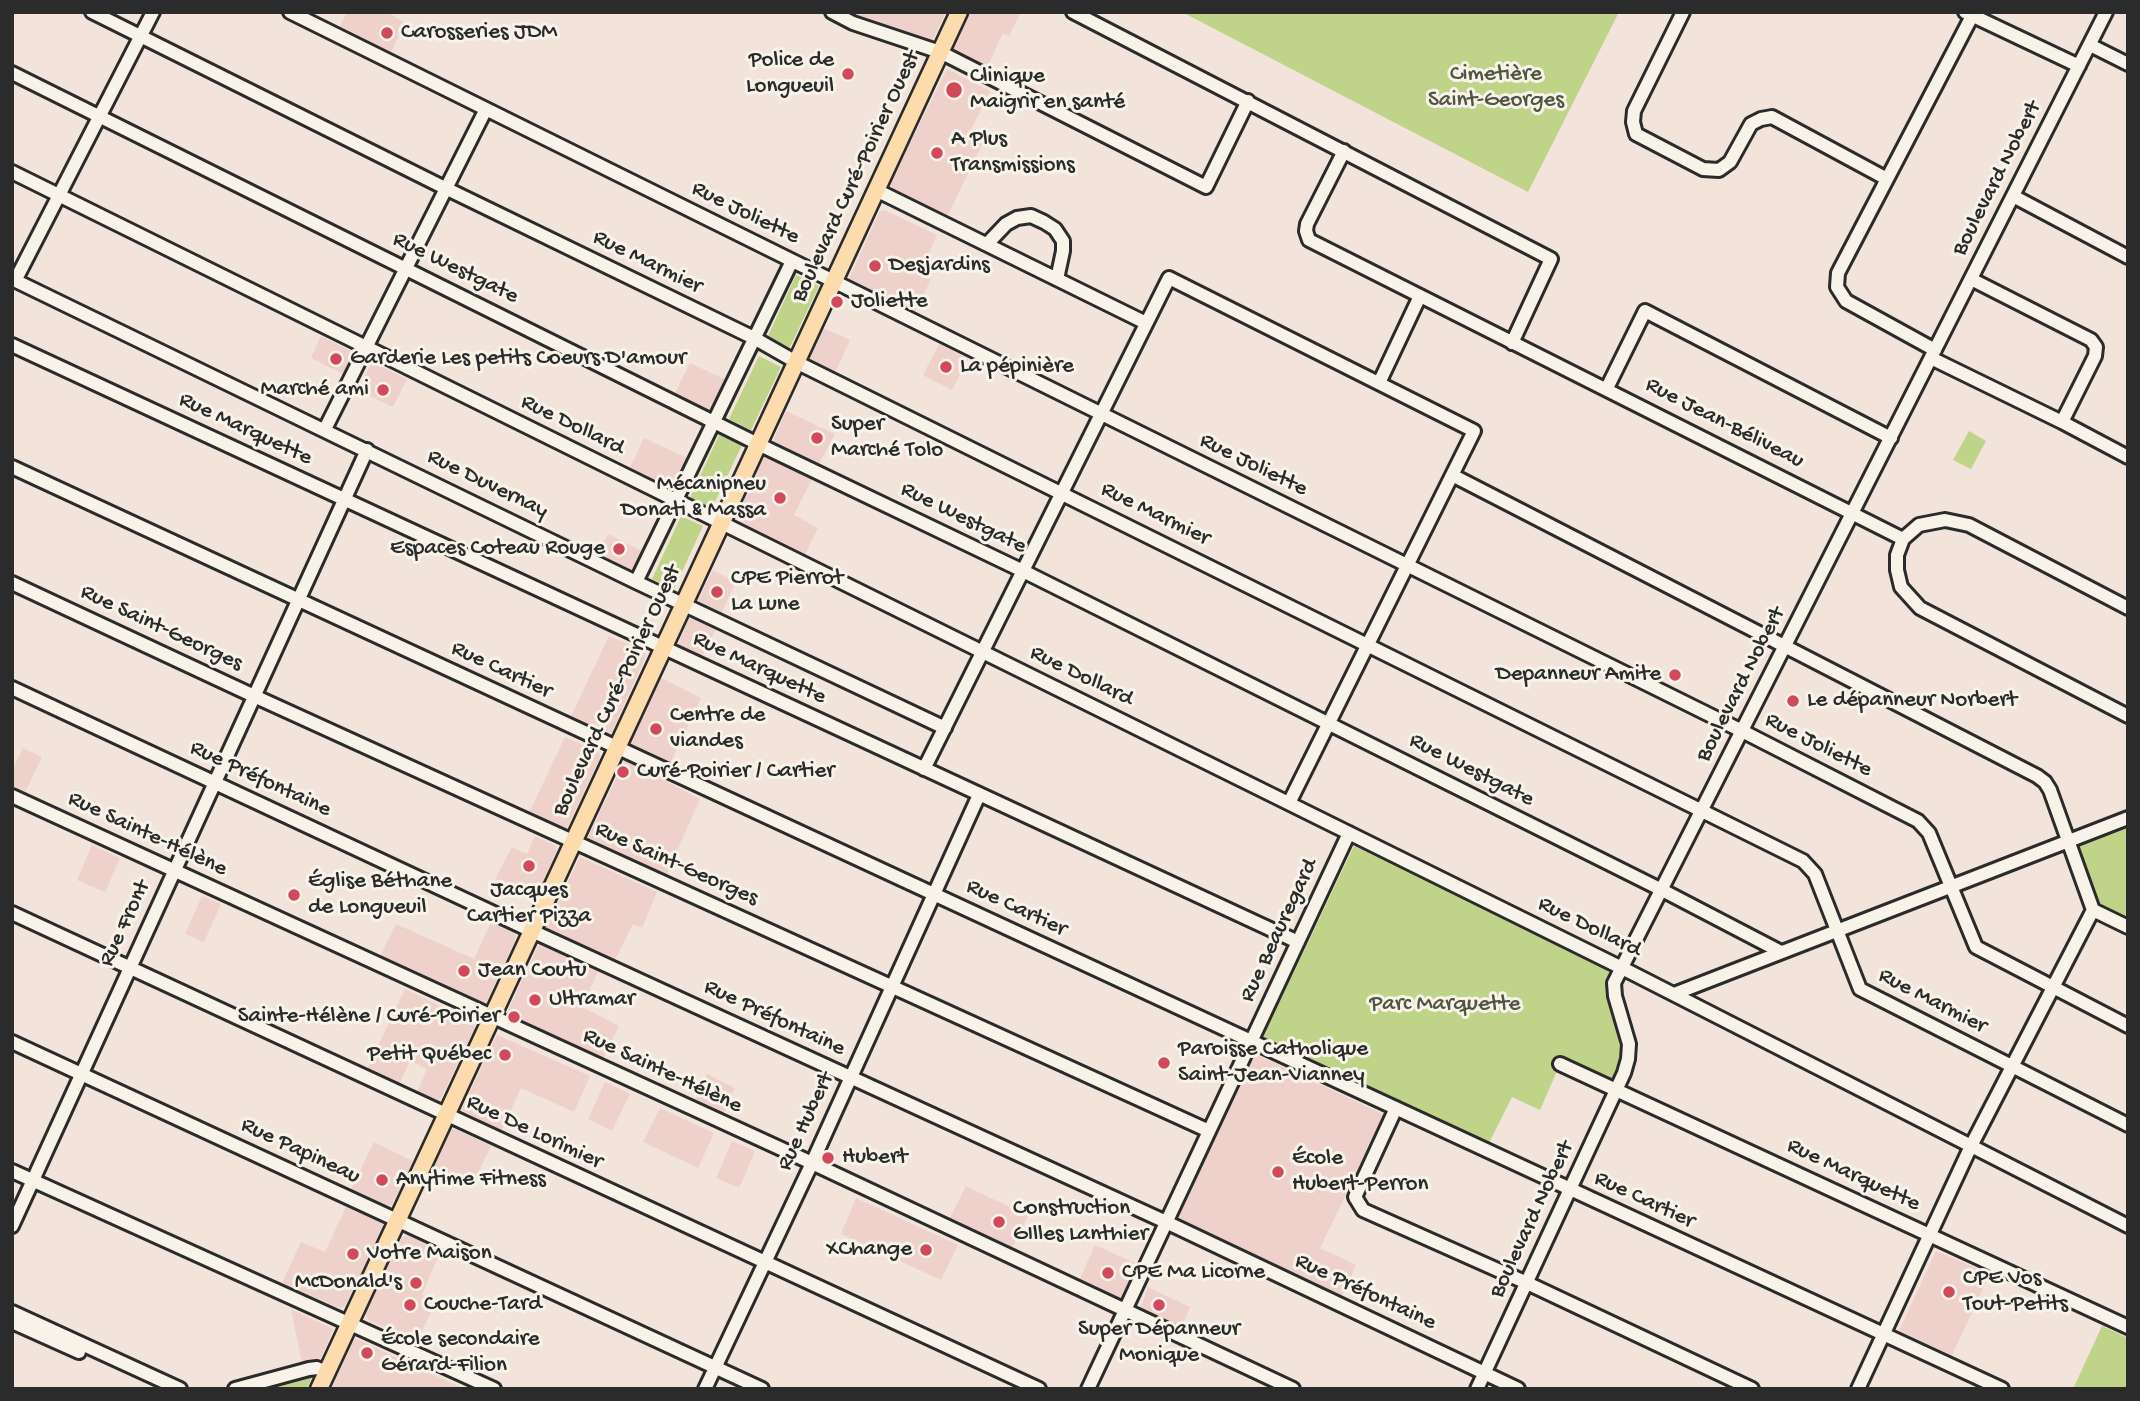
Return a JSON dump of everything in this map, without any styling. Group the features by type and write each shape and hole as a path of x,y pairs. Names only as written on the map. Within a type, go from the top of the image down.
{"main road":[{"name":"Boulevard Curé-Poirier Ouest","path":"319,1389 959,12"}],"street":[{"name":"Rue Marmier","path":"92,12 754,338 796,362 1062,492 1810,867 1860,989 2128,1125"},
{"path":"14,280 153,12"},
{"name":"Rue Joliette","path":"290,12 1742,731 1918,821 1929,833 1976,947 2128,1026"},
{"path":"832,12 853,23 940,52 1206,187 1248,101"},
{"path":"1073,12 1551,259 1512,343"},
{"path":"1683,12 1634,111 1636,134 1703,169 1719,170 1730,162 1751,124 1772,117 1887,179"},
{"name":"Boulevard Nobert","path":"1477,1389 1616,1091 1628,1059 1629,1044 1615,996 1614,983 2106,12"},
{"path":"2079,66 1969,14 1838,273 1837,287 1846,301 1933,354 2128,457"},
{"path":"2090,45 2128,64"},
{"name":"Rue Westgate","path":"12,73 758,444 1023,571 1781,952"},
{"path":"325,429 486,109"},
{"name":"Rue Jean-Béliveau","path":"1344,151 1307,225 1309,240 1903,539"},
{"name":"Rue Dollard","path":"12,173 1622,968 2128,1226"},
{"path":"876,190 1146,323"},
{"path":"2013,196 2128,257"},
{"path":"987,244 1006,224 1017,218 1031,216 1044,222 1055,229 1063,241 1057,279"},
{"name":"Boulevard Curé-Poirier Ouest","path":"636,582 792,261"},
{"path":"924,769 1169,278 1474,431 1289,803"},
{"path":"1971,279 2091,340 2096,347 2095,356 2062,422"},
{"name":"Rue Duvernay","path":"14,280 636,582 945,728"},
{"path":"1379,383 1420,296"},
{"path":"1607,388 1645,311 1891,438"},
{"name":"Rue Marquette","path":"12,345 1298,942"},
{"name":"Rue Front","path":"12,1226 367,450"},
{"name":"Rue Cartier","path":"12,467 2002,1389"},
{"path":"1452,475 2037,776 2050,790 2093,910 2128,927"},
{"path":"2128,608 1969,525 1945,520 1919,525 1903,539 1897,555 1901,587 1920,608 2128,716"},
{"name":"Rue Saint-Georges","path":"12,583 1209,1131"},
{"name":"Rue Préfontaine","path":"12,688 532,931 1166,1222 1518,1389"},
{"name":"Rue Hubert","path":"705,1389 812,1163 979,795"},
{"name":"Rue Sainte-Hélène","path":"12,796 812,1163 1293,1389"},
{"path":"1674,994 2128,818"},
{"name":"Rue Beauregard","path":"1088,1389 1349,833"},
{"path":"1858,1389 1971,1146 2093,910"},
{"name":"Rue De Lorimier","path":"12,913 1039,1389"},
{"name":"Rue Papineau","path":"12,1041 762,1389"},
{"name":"Rue Marquette","path":"1560,1064 2128,1327"},
{"path":"1396,1108 1355,1196 1363,1210 1527,1283 1752,1389"},
{"path":"12,1171 494,1389"},
{"path":"12,1312 180,1389"},
{"path":"12,1322 160,1389"},
{"path":"235,1389 313,1368 327,1372"}],"shaded area":[{"path":"347,12 386,12 404,22 391,53 340,26"},
{"path":"846,12 946,12 932,42 928,43"},
{"path":"970,12 1021,12 1009,36 1003,33 986,70 952,50"},
{"path":"947,69 990,91 971,130 985,138 946,219 892,191 889,185"},
{"path":"884,210 937,235 919,274 931,279 915,312 849,279 879,212"},
{"path":"823,328 850,340 835,373 811,361 810,356"},
{"path":"321,336 354,355 345,375 311,358"},
{"name":"La pépinière","path":"939,344 968,359 952,390 923,375"},
{"path":"690,363 728,381 713,408 708,410 675,393"},
{"path":"371,364 407,379 393,407 358,390"},
{"path":"786,411 835,434 819,464 773,441"},
{"path":"644,438 689,459 673,488 669,490 629,470"},
{"path":"768,458 812,479 794,515 818,528 804,557 734,522 763,459"},
{"path":"608,534 642,551 633,568 629,570 598,554"},
{"name":"CPE Pierrot La Lune","path":"713,570 736,582 721,614 697,603"},
{"path":"689,617 696,617 717,626 701,659 677,648"},
{"path":"609,636 644,651 646,656 612,732 607,733 571,716"},
{"path":"659,677 701,698 671,762 630,743"},
{"path":"565,737 599,752 600,758 567,828 561,830 529,813"},
{"path":"23,748 42,757 25,792 12,786 12,771"},
{"path":"625,760 700,799 665,878 586,841"},
{"path":"535,836 556,846 557,850 535,899 495,879 512,847 527,854"},
{"path":"92,845 120,858 105,892 77,880"},
{"path":"580,857 657,892 642,928 633,924 615,960 545,928"},
{"path":"202,896 221,904 204,942 185,934"},
{"path":"491,922 515,933 516,938 483,1005 380,957 396,924 474,959"},
{"path":"539,944 598,971 582,1007 619,1026 602,1061 506,1015"},
{"path":"405,989 473,1022 475,1028 440,1100 436,1101 417,1092 427,1069 410,1061 399,1084 367,1069"},
{"path":"497,1035 590,1076 574,1112 521,1088 501,1131 461,1110"},
{"name":"École Hubert-Perron","path":"1253,1053 1385,1115 1320,1248 1356,1265 1342,1297 1176,1223"},
{"path":"707,1074 735,1088 723,1115 694,1102"},
{"path":"605,1082 630,1094 612,1131 588,1119"},
{"path":"660,1108 714,1133 698,1168 643,1142"},
{"path":"452,1128 491,1146 472,1185 434,1166"},
{"path":"732,1141 755,1151 739,1188 716,1178"},
{"path":"374,1142 413,1161 392,1205 386,1206 351,1190"},
{"path":"966,1186 1028,1216 1011,1250 949,1220"},
{"path":"856,1198 958,1245 941,1280 841,1234"},
{"path":"346,1207 382,1223 383,1228 345,1306 340,1308 282,1283 301,1242 325,1252"},
{"path":"408,1235 441,1250 422,1295 437,1301 416,1342 368,1320 365,1313 402,1237"},
{"name":"CPE Ma Licorne","path":"1095,1245 1137,1264 1120,1300 1079,1281"},
{"name":"CPE Vos Tout-Petits","path":"1936,1251 1990,1274 1952,1355 1899,1331"},
{"path":"1148,1287 1190,1307 1181,1327 1140,1310"},
{"path":"291,1309 333,1329 322,1356 318,1359 302,1363"},
{"name":"École secondaire Gérard-Filion","path":"357,1339 411,1364 410,1367 417,1370 419,1368 465,1389 331,1389 353,1341"}],"green space":[{"name":"Cimetière Saint-Georges","path":"1182,12 1619,12 1528,192"},
{"path":"796,275 819,286 789,349 767,338"},
{"path":"759,356 781,367 751,430 729,419"},
{"path":"1969,431 1986,441 1971,469 1953,460"},
{"path":"719,435 742,445 712,508 690,498"},
{"path":"681,516 703,526 674,589 652,579"},
{"path":"2128,828 2128,919 2098,905 2078,847"},
{"name":"Parc Marquette","path":"1354,846 1622,968 1612,988 1625,1038 1624,1073 1616,1091 1560,1064 1540,1110 1512,1097 1489,1143 1263,1037"},
{"path":"2102,1326 2128,1338 2128,1389 2073,1389"},
{"path":"308,1374 312,1377 307,1389 258,1389"}],"place":[{"name":"Carosseries JDM","path":"387,33"},
{"name":"Police de Longueuil","path":"848,74"},
{"name":"Clinique Maigrir en santé","path":"954,90"},
{"name":"A Plus Transmissions","path":"937,153"},
{"name":"Desjardins","path":"875,266"},
{"name":"Joliette","path":"837,302"},
{"name":"Garderie Les petits Coeurs D'amour","path":"336,359"},
{"name":"La pépinière","path":"946,367"},
{"name":"Marché ami","path":"383,390"},
{"name":"Super Marché Tolo","path":"817,438"},
{"name":"Mécanipneu Donati & Massa","path":"780,498"},
{"name":"Espaces Coteau Rouge","path":"619,549"},
{"name":"CPE Pierrot La Lune","path":"717,592"},
{"name":"Depanneur Amite","path":"1675,675"},
{"name":"Le dépanneur Norbert","path":"1793,701"},
{"name":"Centre de viandes","path":"656,729"},
{"name":"Curé-Poirier / Cartier","path":"623,772"},
{"name":"Jacques Cartier Pizza","path":"529,866"},
{"name":"Église Béthane de Longueuil","path":"294,895"},
{"name":"Jean Coutu","path":"464,971"},
{"name":"Ultramar","path":"535,1000"},
{"name":"Sainte-Hélène / Curé-Poirier","path":"514,1017"},
{"name":"Petit Québec","path":"505,1055"},
{"name":"Paroisse Catholique Saint-Jean-Vianney","path":"1164,1063"},
{"name":"Hubert","path":"828,1158"},
{"name":"École Hubert-Perron","path":"1278,1172"},
{"name":"Anytime Fitness","path":"382,1180"},
{"name":"Construction GIlles Lanthier","path":"999,1222"},
{"name":"XChange","path":"926,1250"},
{"name":"Votre Maison","path":"353,1254"},
{"name":"CPE Ma Licorne","path":"1108,1273"},
{"name":"McDonald's","path":"416,1283"},
{"name":"CPE Vos Tout-Petits","path":"1949,1292"},
{"name":"Couche-Tard","path":"410,1305"},
{"name":"Super Dépanneur Monique","path":"1159,1305"},
{"name":"École secondaire Gérard-Filion","path":"367,1353"}]}
